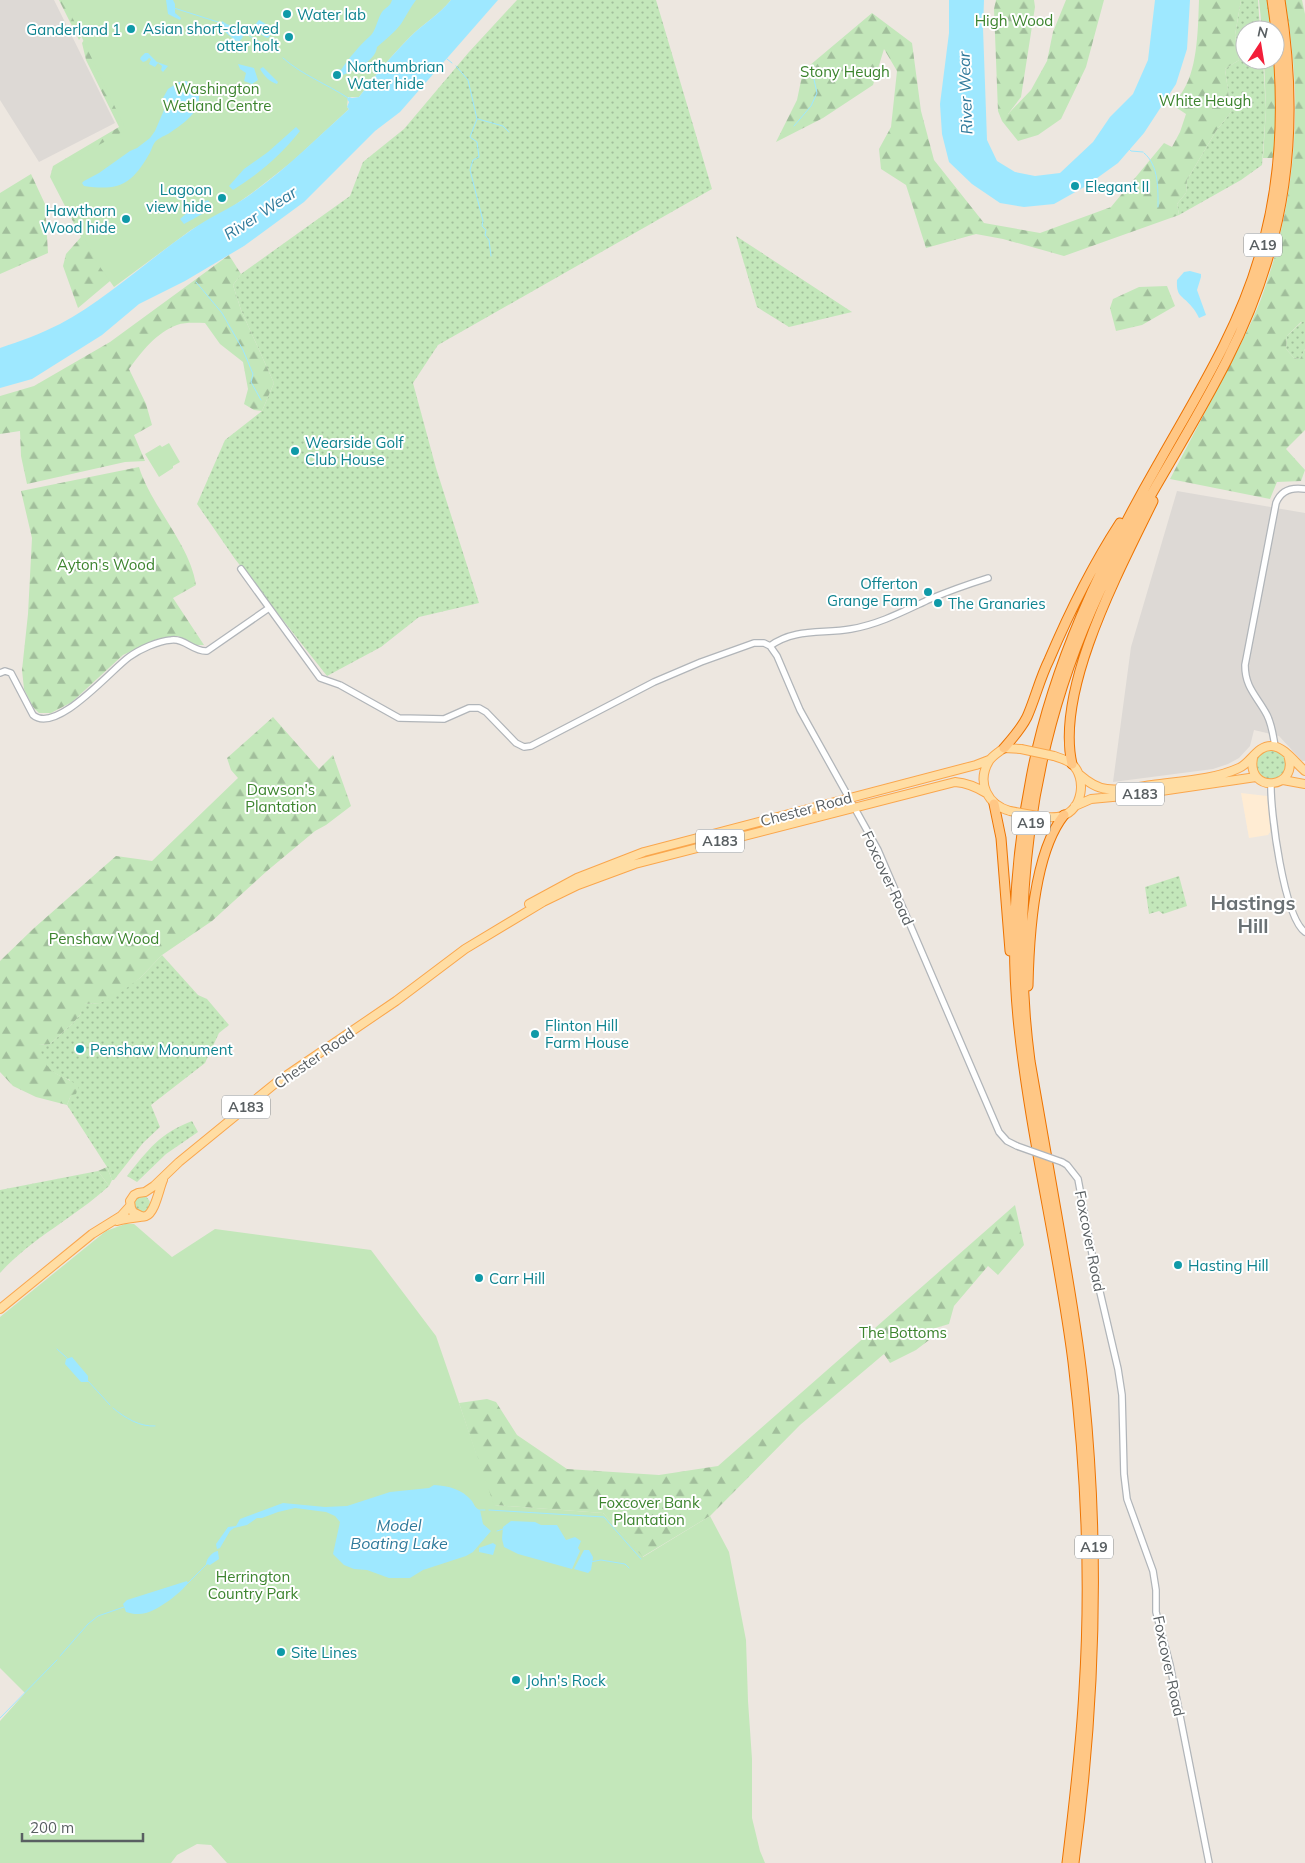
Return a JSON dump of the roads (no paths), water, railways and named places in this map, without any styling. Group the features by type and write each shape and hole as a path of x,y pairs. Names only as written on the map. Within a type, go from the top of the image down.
{"highway":[{"name":"A19","path":"1067,1863 1084,1689 1087,1589 1085,1503 1073,1359 1060,1274 1033,1126 1019,1030 1015,961 1015,906 1022,831 1038,747 1054,688 1078,622 1115,543 1220,355 1252,282 1267,232 1277,176 1281,135 1281,80 1272,0"},
{"name":"A19","path":"1074,1863 1091,1695 1094,1530 1089,1452 1079,1351 1030,1061 1025,1018 1022,974 1022,907 1029,832 1050,727 1076,646 1104,581 1137,518 1228,357 1251,307 1267,264 1279,216 1288,155 1290,104 1280,0"},
{"path":"1072,764 1068,743 1071,715 1078,679 1085,657 1105,603 1181,442"},
{"path":"1004,748 1016,735 1026,718 1048,661 1104,547 1157,466"},
{"path":"994,804 1001,838 1013,1000 1019,1030"},
{"name":"A19","path":"1030,1061 1028,998 1031,928 1039,879 1049,840 1054,827 1064,816"}],"main road":[{"path":"1275,746 1285,751 1305,771"},
{"name":"A183","path":"1080,775 1100,788 1116,789 1204,778 1240,768 1264,747 1275,746"},
{"path":"1004,748 1021,749 1054,756 1072,764 1080,775 1081,792 1075,806 1064,816 1043,817 1002,809 994,804 986,793 984,784 986,770 989,760 1004,748"},
{"path":"1253,758 1253,770 1256,777 1264,783 1277,783 1283,780 1289,771 1290,762 1288,755"},
{"name":"Chester Road","path":"155,1203 164,1177 179,1162 277,1082 396,1001 499,923 540,897 577,878 615,862 684,841 989,760"},
{"name":"A183","path":"1075,806 1091,799 1134,795 1256,777"},
{"path":"1283,780 1305,784"},
{"name":"Chester Road","path":"468,947 543,902 578,885 615,871 731,838 854,809 955,782 977,787 986,793"},
{"name":"A183","path":"144,1192 164,1177"},
{"path":"0,1309 92,1234 124,1213 130,1206 134,1196 140,1192 151,1195 155,1203 154,1209 150,1214 112,1222"},
{"path":"130,1206 133,1212 141,1216"}],"street":[{"path":"1275,746 1272,727 1267,715 1248,685 1245,665 1276,503 1283,492 1292,488 1305,489"},
{"path":"241,569 317,674 324,680 340,686 399,718 444,719 469,708 479,708 486,712 516,743 524,747 531,746 654,682 754,642 770,646 789,635 801,632 849,629 874,624 931,599 988,578"},
{"path":"0,673 5,671 11,673 33,715 39,719 44,719 62,713 83,699 115,668 140,651 170,640 182,641 197,650 207,651 269,608"},
{"name":"Foxcover Road","path":"770,646 778,656 800,710 878,850 999,1132 1007,1141 1017,1146 1068,1165 1078,1179 1096,1275 1118,1369 1122,1395 1124,1474 1127,1499 1153,1571 1156,1590 1156,1612 1170,1665 1209,1863"},
{"path":"1271,783 1270,798 1281,873 1298,925 1303,930"}],"water":[{"path":"166,0 173,0 175,13 181,18 180,20 168,14"},
{"path":"392,0 416,0 401,24 377,47 372,58 362,66 341,76 337,72 338,69 341,70 354,52 371,35 382,12 389,6"},
{"name":"River Wear","path":"451,0 498,0 400,112 375,131 304,202 244,246 185,281 139,304 102,335 32,379 0,388 0,348 45,331 76,315 174,242 205,221 244,199 277,174 349,109 347,107 349,102 347,99 349,97 359,97 403,44"},
{"name":"River Wear","path":"949,0 984,0 983,28 987,140 997,161 1015,172 1035,176 1060,173 1093,142 1110,117 1133,94 1148,60 1155,0 1190,0 1187,49 1176,84 1144,133 1118,163 1086,186 1054,204 1024,207 1000,203 972,184 949,162 942,134 940,104 949,33"},
{"path":"259,20 271,27 276,33 271,34 268,38 262,35 255,25"},
{"path":"222,21 236,27 244,35 240,41 236,41 219,27"},
{"path":"145,53 148,53 157,62 168,66 163,72 161,70 162,66 158,63 155,67 149,64 151,59 149,58 143,62 140,59"},
{"path":"238,64 254,68 258,80 252,84 244,81 246,73 240,69"},
{"path":"263,67 278,82 277,84 263,74 260,69"},
{"path":"186,81 197,89 199,98 196,109 183,123 156,141 136,174 122,184 115,186 106,188 84,186 82,183 84,181 150,138 164,110 163,98 168,89 179,82"},
{"path":"296,127 300,131 269,164 233,190 229,186 244,169 268,152"},
{"path":"208,200 212,206 204,213 184,224 180,219 197,204"},
{"path":"1190,271 1201,274 1197,290 1206,315 1199,318 1194,309 1181,296 1177,286 1177,280 1184,272"},
{"path":"72,1357 88,1376 88,1382 81,1382 65,1364 66,1359"},
{"name":"Model Boating Lake","path":"434,1485 455,1489 468,1497 476,1508 480,1510 483,1524 491,1531 473,1552 423,1570 410,1578 389,1578 367,1570 354,1569 344,1565 333,1554 340,1522 335,1516 326,1512 295,1508 257,1518 247,1525 230,1531 220,1548 217,1549 216,1544 228,1527 236,1526 240,1519 283,1503 325,1507 347,1506 390,1492 429,1488"},
{"path":"511,1521 557,1525 566,1540 575,1537 581,1541 578,1548 580,1551 572,1569 518,1554 504,1547 502,1539 503,1527"},
{"path":"493,1543 496,1545 493,1555 479,1552 479,1548"},
{"path":"584,1550 589,1550 593,1557 591,1570 588,1573 574,1569"},
{"path":"218,1551 219,1559 210,1565 206,1564 210,1556"},
{"path":"187,1581 188,1583 169,1601 157,1608 141,1614 126,1612 123,1604 127,1600"}],"waterway":[{"path":"174,8 221,23"},
{"path":"239,30 279,53"},
{"path":"283,58 298,69 348,98"},
{"path":"447,59 452,63"},
{"path":"456,66 468,80 477,119 470,137 477,142 479,157 473,160 470,170 483,221 482,226 486,230 485,235 489,240 491,256"},
{"path":"794,126 811,106 817,93 813,75 817,73"},
{"path":"478,119 503,126 509,132"},
{"path":"1129,149 1131,151 1143,152"},
{"path":"1144,153 1153,164 1155,171 1158,186 1158,207"},
{"path":"196,282 222,313 243,350 253,374 251,382 261,400"},
{"path":"57,1349 67,1358"},
{"path":"88,1381 110,1405"},
{"path":"113,1408 133,1421 155,1426"},
{"path":"480,1510 485,1510"},
{"path":"489,1510 604,1517 641,1559"},
{"path":"497,1531 503,1529"},
{"path":"590,1562 601,1560 625,1564 629,1568"},
{"path":"187,1584 207,1564"},
{"path":"60,1656 88,1624 98,1616 124,1607"},
{"path":"0,1718 57,1660"}],"place":[{"name":"Water lab","path":"287,14"},
{"name":"Ganderland 1","path":"131,29"},
{"name":"Asian short-clawed otter holt","path":"289,37"},
{"name":"Northumbrian Water hide","path":"337,75"},
{"name":"Elegant II","path":"1075,186"},
{"name":"Lagoon view hide","path":"222,198"},
{"name":"Hawthorn Wood hide","path":"126,219"},
{"name":"Wearside Golf Club House","path":"295,451"},
{"name":"Offerton Grange Farm","path":"928,592"},
{"name":"The Granaries","path":"938,603"},
{"name":"Flinton Hill Farm House","path":"535,1034"},
{"name":"Penshaw Monument","path":"80,1049"},
{"name":"Hasting Hill","path":"1178,1265"},
{"name":"Carr Hill","path":"479,1278"},
{"name":"Site Lines","path":"281,1652"},
{"name":"John's Rock","path":"516,1680"}],"district":[{"name":"Hastings Hill","path":"1253,914"}],"park label":[{"name":"High Wood","path":"1014,20"},
{"name":"Stony Heugh","path":"845,71"},
{"name":"Washington Wetland Centre","path":"217,96"},
{"name":"White Heugh","path":"1205,100"},
{"name":"Ayton's Wood","path":"106,564"},
{"name":"Dawson's Plantation","path":"281,798"},
{"name":"Penshaw Wood","path":"104,938"},
{"name":"The Bottoms","path":"903,1332"},
{"name":"Foxcover Bank Plantation","path":"649,1510"},
{"name":"Herrington Country Park","path":"253,1584"}]}
